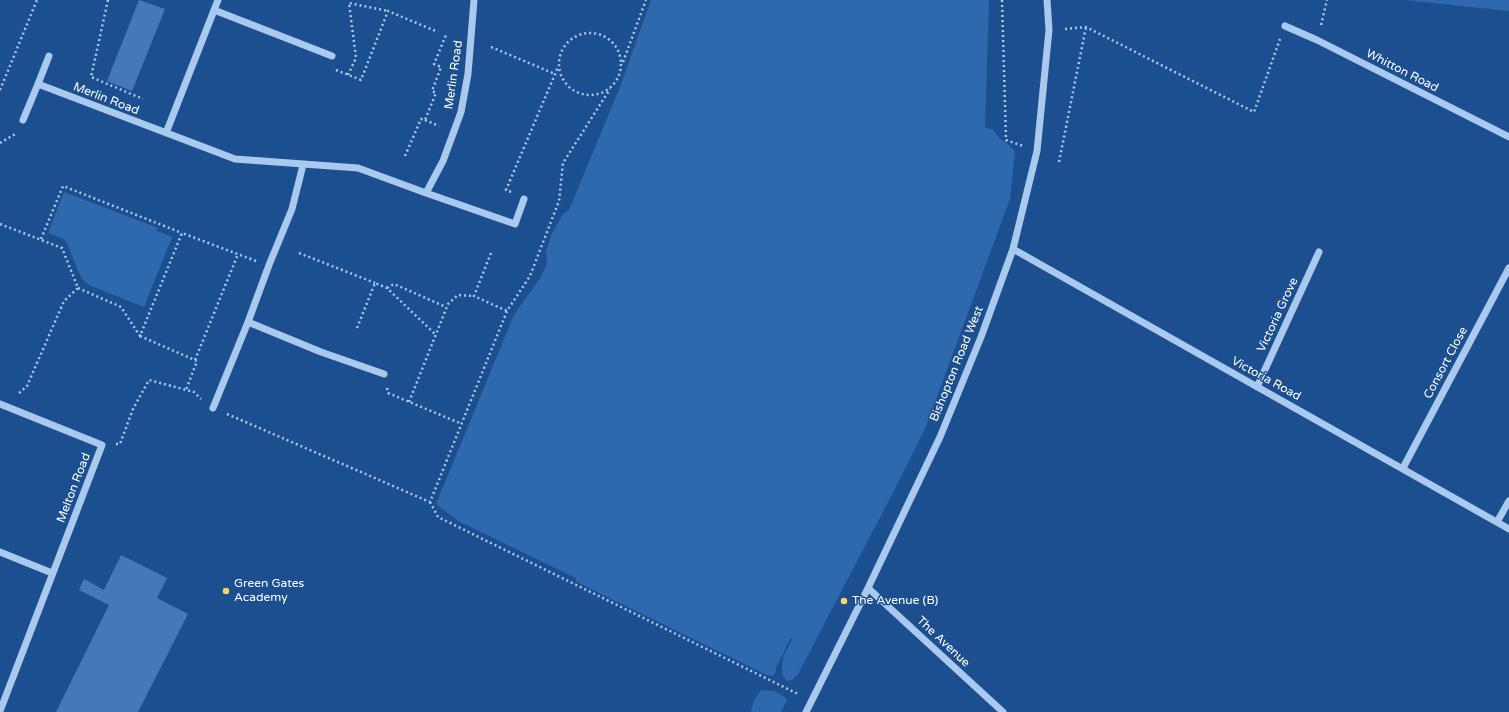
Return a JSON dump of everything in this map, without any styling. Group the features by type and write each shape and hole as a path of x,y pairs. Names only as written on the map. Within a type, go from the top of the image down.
{"street":[{"path":"166,133 218,0"},
{"name":"Merlin Road","path":"426,193 443,161 461,112 468,74 474,0"},
{"name":"Bishopton Road West","path":"806,712 868,588 940,437 981,337 1013,249 1037,151 1048,30 1047,0"},
{"path":"214,10 332,56"},
{"name":"Whitton Road","path":"1285,26 1317,40 1509,137"},
{"path":"23,120 49,56"},
{"name":"Merlin Road","path":"38,84 235,159 358,168 515,224 524,199"},
{"path":"213,408 292,209 303,165"},
{"name":"Victoria Road","path":"1013,249 1509,529"},
{"name":"Victoria Grove","path":"1257,387 1319,252"},
{"name":"Consort Close","path":"1403,468 1509,268"},
{"path":"248,322 315,350 384,374"},
{"name":"Melton Road","path":"0,711 2,698 102,445 2,405"},
{"path":"1497,522 1509,501"},
{"path":"0,552 52,573"},
{"name":"The Avenue","path":"868,588 1003,712"}],"path":[{"path":"0,90 36,0"},
{"path":"108,0 91,77 143,99"},
{"path":"430,502 506,311 530,276 559,201 563,163 618,78 646,0"},
{"path":"1002,0 1006,140 1037,151"},
{"path":"1317,40 1327,0"},
{"path":"348,75 356,58 349,3 388,11 438,32"},
{"path":"336,70 361,80 388,11"},
{"path":"1065,29 1086,27 1254,112 1285,26"},
{"path":"1059,162 1086,27"},
{"path":"524,199 506,190 559,65 561,53 565,45 570,40 585,33 593,32 601,34 614,43 619,50 622,65"},
{"path":"425,120 436,93 432,91 442,67 434,64 446,35"},
{"path":"491,46 555,74"},
{"path":"559,65 562,77 566,83 579,93 595,95 610,89"},
{"path":"405,156 420,119 442,127"},
{"path":"0,143 20,131"},
{"path":"41,239 62,186 269,266"},
{"path":"0,224 62,248 78,288 121,308 140,336 195,360"},
{"path":"140,336 182,232"},
{"path":"299,253 387,288 436,335"},
{"path":"474,296 492,253"},
{"path":"186,390 197,361 195,360 238,254"},
{"path":"357,328 375,283"},
{"path":"387,288 394,284 446,307"},
{"path":"2,405 27,386 64,301 78,288"},
{"path":"409,402 446,307 458,295 474,296 506,311"},
{"path":"384,374 388,393 462,424"},
{"path":"102,445 120,444 133,409 150,380 194,392 209,407 430,502 438,517 812,701"}],"shaded area":[{"path":"651,0 989,0 985,128 993,129 999,138 1009,145 1015,152 1010,199 925,429 798,674 792,680 787,681 782,674 783,657 792,640 791,637 776,668 776,672 773,676 767,675 583,585 576,581 576,578 458,521 436,504 514,315 540,278 547,264 546,251 552,233 563,214 569,210 620,87"},
{"path":"1405,0 1509,0 1509,11"},
{"path":"64,192 158,228 157,231 172,237 144,307 89,285 83,280 77,269 64,239 48,233"},
{"path":"761,690 774,691 787,700 781,712 751,712 754,700"}],"building":[{"path":"139,0 165,9 132,91 107,81"},
{"path":"121,555 167,578 157,598 188,614 138,712 56,712 109,605 79,590 84,579 104,590"}],"place":[{"name":"Green Gates Academy","path":"226,591"},
{"name":"The Avenue (B)","path":"844,601"}]}
